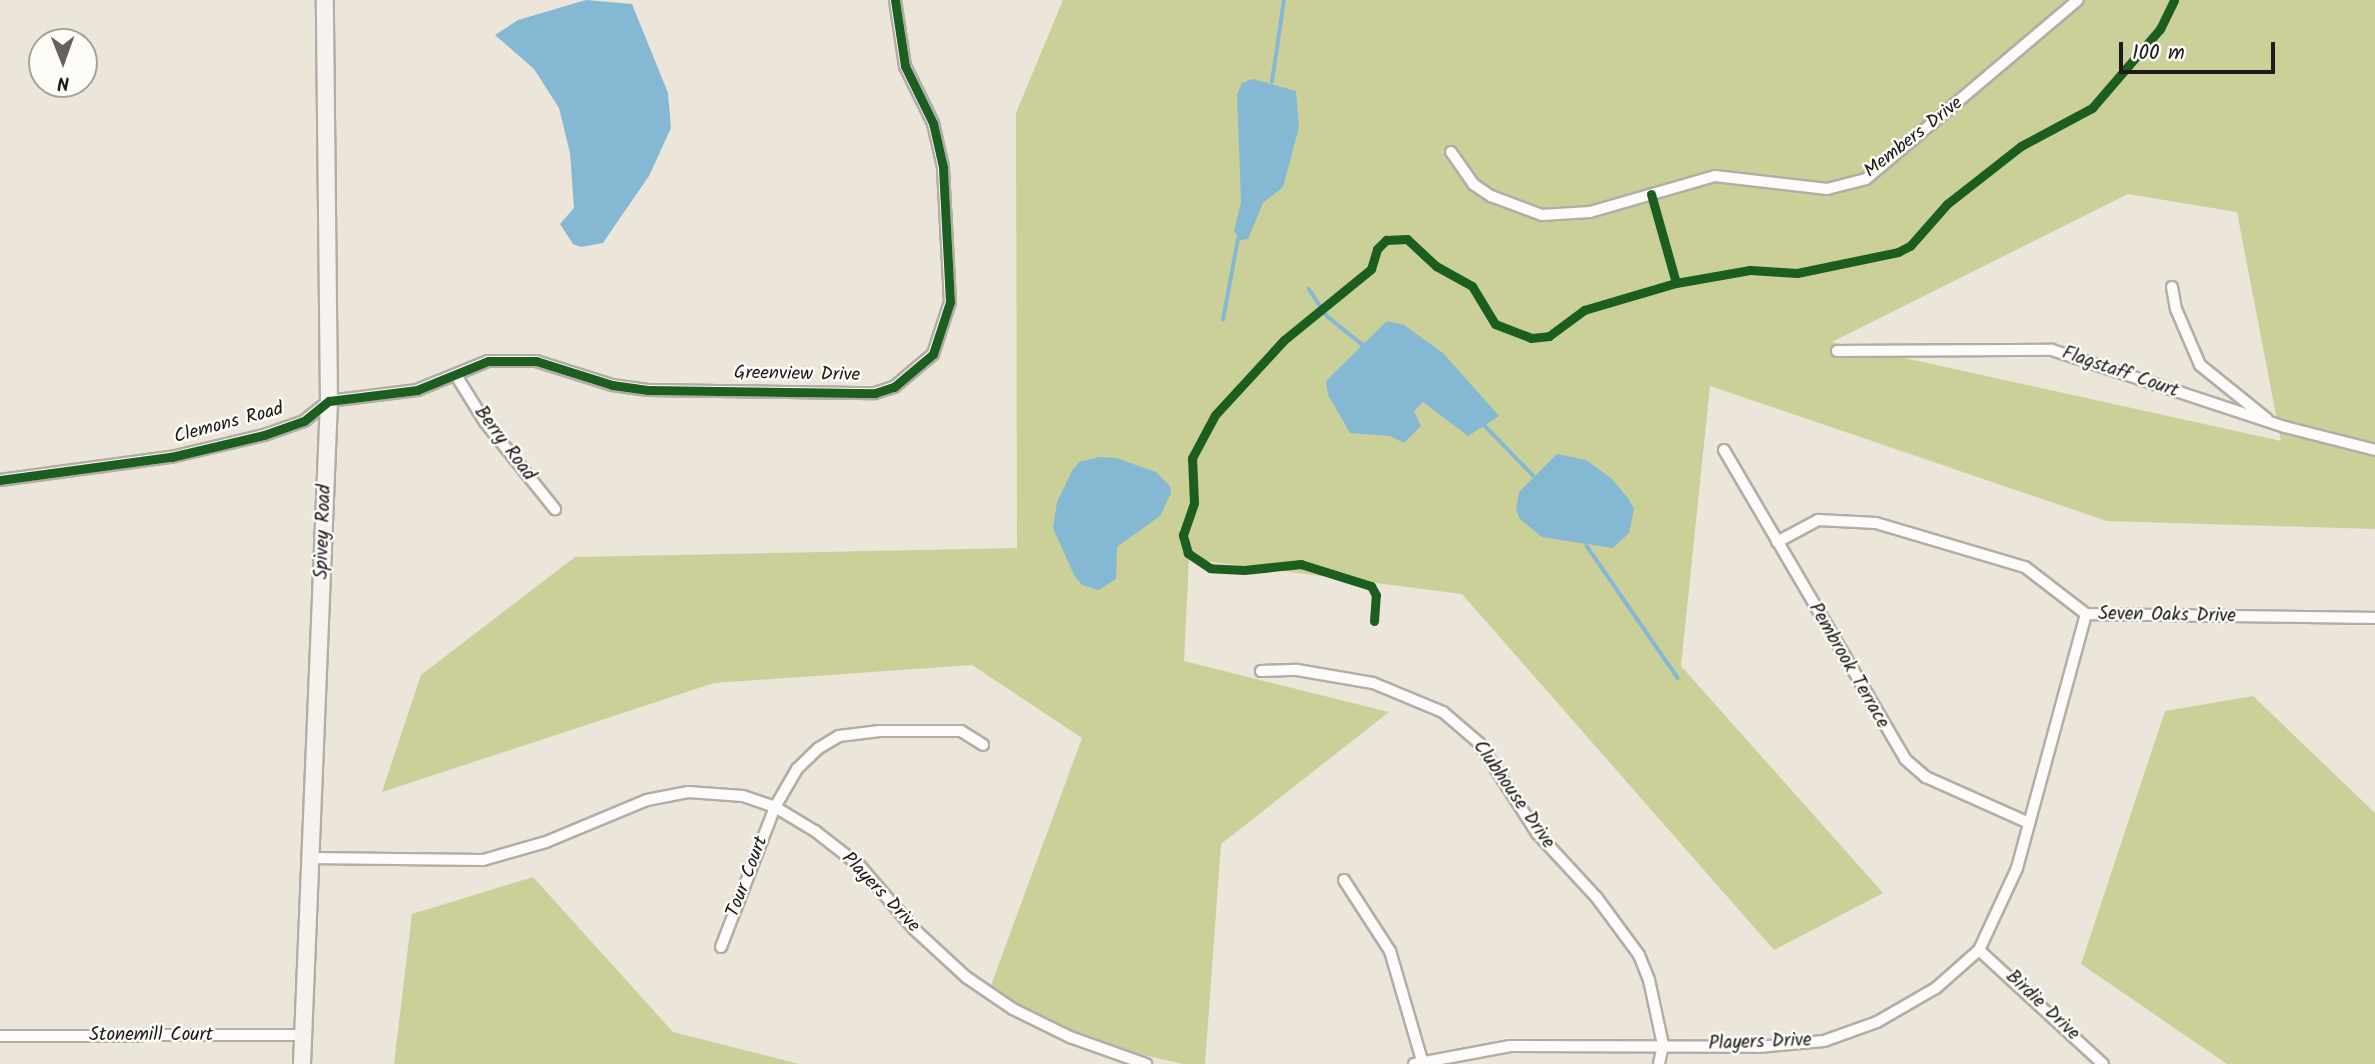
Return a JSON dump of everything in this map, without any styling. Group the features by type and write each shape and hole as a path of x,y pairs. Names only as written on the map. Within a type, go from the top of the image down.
{"street":[{"name":"Spivey Road","path":"302,1064 330,401 325,0"},
{"name":"Greenview Drive","path":"457,377 488,361 508,359 536,361 612,385 648,390 875,394 914,373 933,354 948,317 948,237 938,140 905,66 895,0"},
{"name":"Members Drive","path":"1451,152 1473,184 1491,196 1542,215 1590,212 1715,177 1827,189 1866,179 2078,0"},
{"name":"Flagstaff Court","path":"2172,288 2176,309 2200,365 2272,423"},
{"name":"Flagstaff Court","path":"1837,351 2052,350 2272,423 2375,450"},
{"name":"Clemons Road","path":"0,480 171,457 264,435 304,421 330,401 417,390 457,377"},
{"name":"Berry Road","path":"457,377 485,422 555,509"},
{"name":"Pembrook Terrace","path":"1724,450 1905,759 1926,777 2029,823"},
{"name":"Seven Oaks Drive","path":"1777,542 1818,520 1876,523 2025,567 2086,614 2375,618"},
{"name":"Players Drive","path":"1420,1063 1510,1045 1758,1047 1824,1041 1877,1021 1936,988 1979,950 2018,868 2086,614"},
{"name":"Clubhouse Drive","path":"1261,671 1297,670 1373,684 1443,712 1479,743 1537,833 1597,898 1639,955 1663,1045"},
{"name":"Tour Court","path":"721,947 775,807 797,769 839,736 961,731 983,745"},
{"name":"Players Drive","path":"310,858 483,860 546,842 648,800 688,792 743,796 775,807 860,866 914,929 966,977 1013,1009 1127,1062 1146,1064"},
{"path":"1344,880 1390,951 1420,1063"},
{"name":"Birdie Drive","path":"1979,950 2103,1064"},
{"name":"Stonemill Court","path":"0,1036 302,1035"},
{"path":"1658,1064 1663,1045"}],"green space":[{"path":"1063,0 2375,0 2375,529 2107,521 1710,386 1681,666 1883,893 1774,950 1462,594 1189,559 1184,661 1389,712 1221,844 1205,1064 1183,1064 1095,1044 986,999 1082,738 972,665 714,683 382,792 421,675 575,557 1017,548 1016,113","holes":["2128,194 2237,212 2281,441 1832,342"]},
{"path":"2253,696 2375,813 2375,1064 2227,1064 2081,964 2165,711"},
{"path":"533,877 673,1032 799,1064 394,1064 412,914"}],"water":[{"path":"586,0 632,4 668,93 671,128 649,176 603,243 581,247 573,244 560,224 574,208 570,153 559,108 534,69 495,35 518,20"},
{"path":"1253,79 1296,91 1299,127 1283,187 1263,203 1248,239 1240,240 1234,231 1241,202 1237,95 1242,83"},
{"path":"1387,321 1404,325 1443,353 1499,416 1468,436 1423,402 1414,411 1421,426 1404,443 1390,436 1350,433 1328,395 1326,381"},
{"path":"1557,454 1586,460 1611,478 1628,498 1634,509 1629,533 1613,548 1542,537 1520,519 1516,510 1519,492"},
{"path":"1099,457 1116,458 1156,472 1170,486 1171,493 1160,516 1117,547 1116,579 1099,590 1082,585 1074,575 1053,528 1057,502 1072,471 1079,462"}],"waterway":[{"path":"1272,82 1284,0"},
{"path":"1223,320 1238,239"},
{"path":"1309,289 1327,316 1363,345"},
{"path":"1484,425 1533,475"},
{"path":"1587,546 1678,678"}],"cycle path":[{"path":"0,480 171,457 264,435 304,421 329,401 417,390 488,361 536,361 612,385 648,390 875,393 894,387 933,354 950,302 943,167 933,123 905,66 895,0"},
{"path":"1374,621 1376,595 1371,586 1301,564 1244,570 1210,568 1188,553 1183,535 1194,503 1192,458 1215,415 1284,340 1371,269 1377,249 1386,240 1407,239 1436,266 1472,286 1495,324 1531,338 1549,336 1584,310 1676,283 1750,270 1797,273 1898,252 1910,246 1947,204 2021,146 2092,108 2160,29 2174,0"},
{"path":"1651,194 1676,283"}]}
